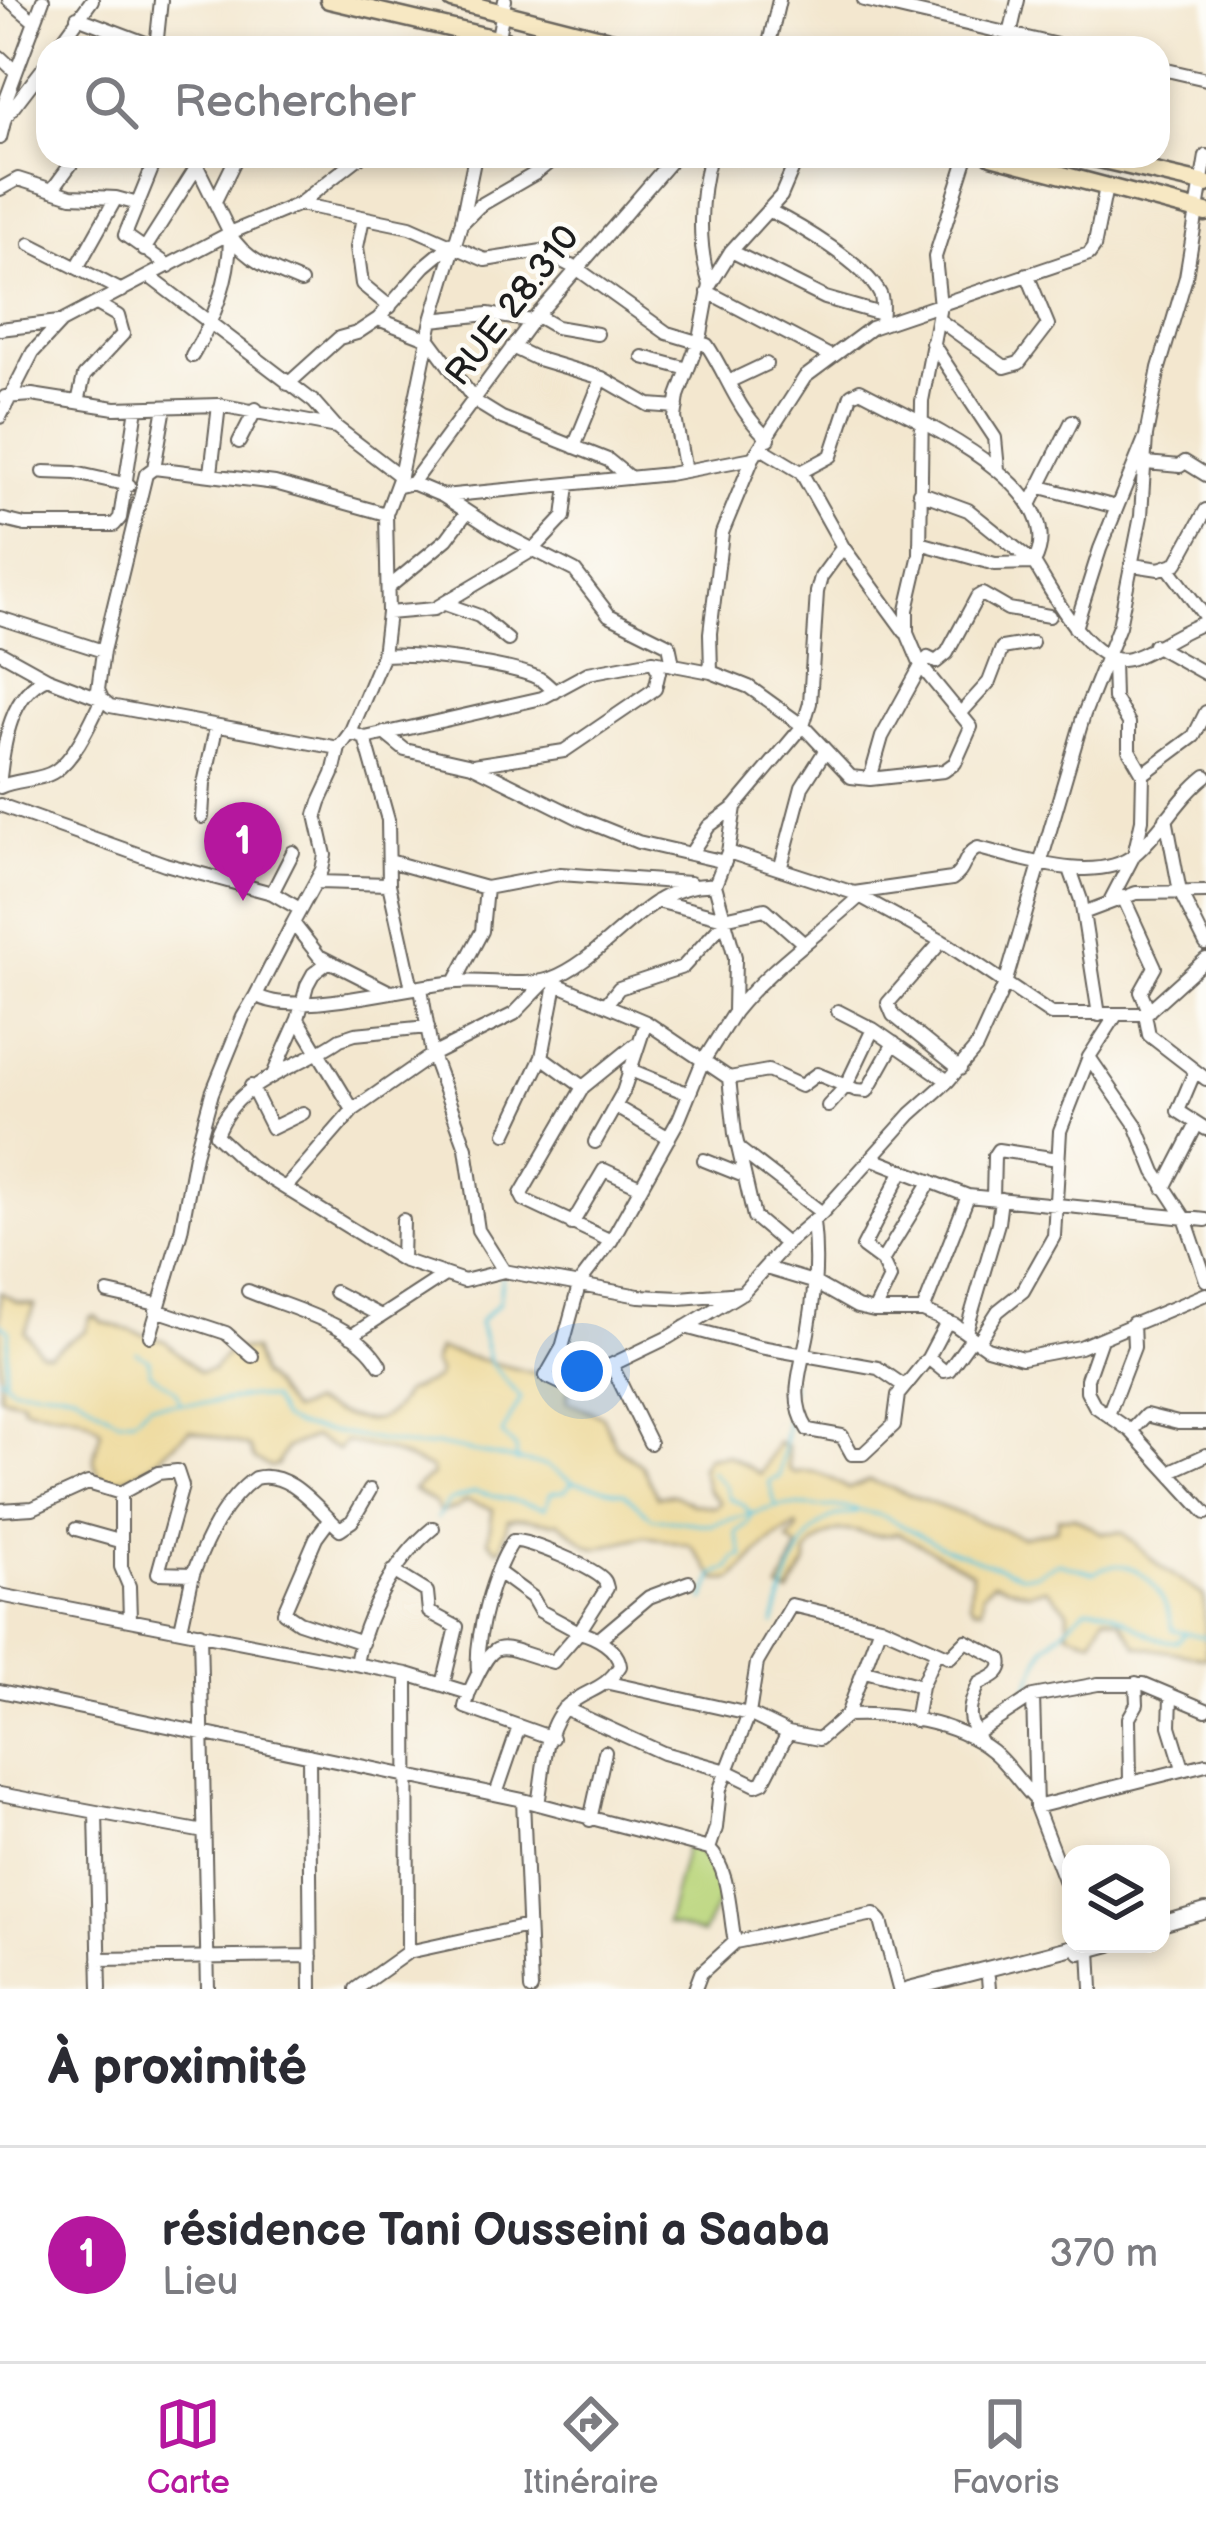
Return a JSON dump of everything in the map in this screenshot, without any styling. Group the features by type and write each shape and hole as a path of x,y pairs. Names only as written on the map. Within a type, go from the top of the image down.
{"main road":[{"path":"328,0 469,36"},
{"path":"452,0 504,6 601,36"},
{"path":"1036,168 1200,212"},
{"path":"1136,168 1203,184"}],"street":[{"path":"9,0 35,22"},
{"path":"0,138 3,108 43,0"},
{"path":"76,17 82,0"},
{"path":"64,36 92,0"},
{"path":"157,36 161,0"},
{"path":"770,36 778,0"},
{"path":"864,0 991,36"},
{"path":"1010,36 1018,0"},
{"path":"498,36 504,6"},
{"path":"76,17 125,36"},
{"path":"0,56 16,72"},
{"path":"1170,71 1206,79"},
{"path":"3,108 36,74"},
{"path":"1206,156 1186,277 1159,368 1133,565 1119,626 1039,862 1004,984 976,1048 742,1293 612,1366 565,1385 546,1376 562,1348 580,1282 611,1241 669,1138 702,1063 734,1012 802,942 829,926 856,895 952,879 978,848 1039,862 1070,869 1117,864 1134,855 1206,776"},
{"path":"52,190 68,168"},
{"path":"153,168 125,235 169,266"},
{"path":"144,250 191,168"},
{"path":"198,168 236,245 301,282"},
{"path":"215,201 232,168"},
{"path":"0,329 61,322 230,233 299,204 346,168"},
{"path":"473,168 432,320 403,482 386,514 388,613 383,655 357,735 388,820 389,884 432,1054 466,1148 478,1230 504,1270"},
{"path":"461,224 479,206 542,168"},
{"name":"RUE 28.310","path":"403,482 476,402 534,318 665,168"},
{"path":"708,168 702,251 709,288 832,357"},
{"path":"686,471 677,407 709,288 731,251 781,196 793,168"},
{"path":"907,633 920,544 921,424 940,313 935,257 963,168"},
{"path":"0,189 17,179 71,196 138,204"},
{"path":"731,251 825,298 881,319 940,313 1092,251 1106,187"},
{"path":"78,266 116,198"},
{"path":"150,1336 181,1232 212,1094 243,1017 317,882 325,855 316,815 339,748 357,735 384,733 555,692 587,673 653,662 710,672 748,687 803,726 845,774 870,779 951,767 970,728 921,666 907,633 842,547 801,472 761,448 730,381 707,345 667,334 579,270 542,251 496,260 452,248 410,227 299,204"},
{"path":"770,211 827,243 879,293 881,319"},
{"path":"363,218 356,247 362,284 390,307"},
{"path":"192,356 211,322 226,276 230,233"},
{"path":"30,244 122,291"},
{"path":"288,384 339,338 377,319 425,266 452,248"},
{"path":"940,313 1012,367 1032,350 1048,325 1027,274"},
{"path":"150,277 321,408 336,427 403,482 443,496 575,571 622,625 665,642 673,664"},
{"path":"77,402 84,376 123,334 118,316 98,304"},
{"path":"432,320 488,314 534,318 597,334"},
{"path":"377,319 429,338 476,402 502,418 618,465 630,478"},
{"path":"710,672 722,533 761,448 805,377 881,319"},
{"path":"0,417 4,397 33,352 61,322"},
{"path":"932,343 995,438 998,469"},
{"path":"512,347 602,378 649,405 677,407"},
{"path":"643,357 688,369"},
{"path":"730,381 766,364"},
{"path":"574,448 602,378"},
{"path":"801,472 831,456 855,391 860,390 998,469 1030,505 1042,538 1034,563"},
{"path":"4,397 32,395 137,408 219,405 336,427"},
{"path":"211,473 219,405"},
{"path":"154,468 165,407"},
{"path":"0,519 25,525 114,526 120,518 137,408"},
{"path":"239,442 256,409"},
{"path":"1030,505 1072,421"},
{"path":"1075,628 1115,506 1147,436"},
{"path":"443,496 686,471 761,448"},
{"path":"1146,463 1180,466 1185,462 1206,475"},
{"path":"102,699 98,690 104,652 142,488 146,474 154,468 274,483 386,514"},
{"path":"44,472 75,473 142,488"},
{"path":"388,613 434,609 533,550 564,517 568,485"},
{"path":"1041,487 1115,506"},
{"path":"919,492 968,510 1034,563 1075,628 1109,659 1126,660 1205,621 1168,567"},
{"path":"1133,565 1168,567 1183,556 1206,510"},
{"path":"388,588 447,539 467,512"},
{"path":"920,544 995,564 1034,563"},
{"path":"691,854 709,826 735,807 803,726 810,703 817,592 821,577 842,547"},
{"path":"870,779 882,737 921,666 928,658 940,660 973,602 982,594 1007,609 1049,616"},
{"path":"445,604 479,616 508,640"},
{"path":"0,618 104,652"},
{"path":"960,714 989,682 1002,648 1032,643"},
{"path":"1154,645 1206,674"},
{"path":"0,652 110,706 339,748"},
{"path":"383,655 404,653 510,670 542,680 555,692"},
{"path":"1109,659 1114,698 1129,722 1129,750 1143,774 1142,820 1116,900"},
{"path":"472,765 563,751 655,689 659,673 653,662"},
{"path":"47,678 7,714 1,783 53,773 85,733 102,699"},
{"path":"1143,774 1194,736 1206,712"},
{"path":"202,817 203,784 216,728"},
{"path":"384,733 412,753 472,765 638,842 782,866 856,895 942,941 1051,1014 1115,1017 1148,1013 1206,959"},
{"path":"782,866 802,787 825,751"},
{"path":"0,805 165,864 272,893 296,915 315,952 388,992"},
{"path":"734,1012 735,957 715,885 727,857 735,807"},
{"path":"1166,818 1180,892 1206,944"},
{"path":"272,893 293,851"},
{"path":"389,861 487,888 560,874 715,885"},
{"path":"1070,869 1083,913 1099,1015"},
{"path":"317,882 389,884"},
{"path":"286,1186 353,1110 432,1054 514,1014 656,901 692,883"},
{"path":"455,982 482,931 487,888"},
{"path":"1083,913 1157,890 1206,892"},
{"path":"1116,900 1155,967 1141,992 1149,1035 1200,1075 1178,1111 1202,1126 1164,1188"},
{"path":"656,901 724,920 765,909 802,942"},
{"path":"608,1003 620,988 682,968 724,920"},
{"path":"942,941 888,1003 893,1016 960,1069"},
{"path":"273,1075 313,974 328,962"},
{"path":"256,995 270,1004 302,1003 455,982 552,982 646,1022 729,1078 768,1071 801,1086 817,1074 867,1090 894,1043"},
{"path":"506,1132 542,1057 552,982"},
{"path":"838,1011 873,1029 948,1082"},
{"path":"928,1358 944,1371 950,1370 972,1337 1023,1291 1054,1236 1060,1131 1089,1057 1115,1017"},
{"path":"298,1019 353,1110"},
{"path":"596,1142 616,1108 646,1022"},
{"path":"428,1027 356,1034 251,1086 230,1109 216,1135 249,1166 402,1260 443,1276 464,1282 504,1270 639,1296 742,1293"},
{"path":"828,1106 846,1087 873,1029"},
{"path":"611,1241 524,1200 521,1194 584,1087 635,1046"},
{"path":"542,1057 584,1087"},
{"path":"1089,1057 1136,1125 1164,1188 1200,1217 1206,1280"},
{"path":"628,1069 689,1094"},
{"path":"729,1078 744,1176 759,1225 786,1244"},
{"path":"251,1086 272,1128 303,1113"},
{"path":"616,1108 669,1138"},
{"path":"739,1148 817,1217"},
{"path":"972,1337 998,1223 994,1156 998,1150 1058,1159"},
{"path":"873,1159 968,1196 1200,1217"},
{"path":"704,1160 744,1176"},
{"path":"572,1224 604,1170 639,1186"},
{"path":"874,1311 890,1278 882,1261 863,1247 903,1170"},
{"path":"882,1261 931,1181"},
{"path":"923,1311 968,1196"},
{"path":"817,1217 813,1282 796,1396 811,1432 844,1437 847,1449 856,1456 863,1454 894,1425 904,1386 928,1358 947,1322"},
{"path":"402,1260 403,1220"},
{"path":"766,1268 813,1282 874,1311 923,1311 1005,1355 1022,1358 1080,1347 1206,1294"},
{"path":"351,1336 443,1276"},
{"path":"248,1291 351,1336 373,1352 380,1365"},
{"path":"335,1292 381,1316"},
{"path":"108,1293 226,1333 252,1356"},
{"path":"1108,1415 1134,1347 1133,1323"},
{"path":"685,1327 878,1368 904,1386"},
{"path":"1100,1339 1091,1358 1087,1391 1095,1406 1131,1431 1206,1513"},
{"path":"612,1366 650,1443"},
{"path":"1131,1431 1146,1415 1178,1423 1206,1423"},
{"path":"1171,1471 1206,1455"},
{"path":"0,1510 46,1504 88,1483 121,1493 158,1473 177,1471 182,1486 158,1573"},
{"path":"181,1629 193,1574 208,1537 243,1486 255,1478 274,1476 338,1529 344,1528 370,1490"},
{"path":"121,1493 119,1541 130,1619"},
{"path":"330,1520 316,1538 284,1612 299,1622 362,1643"},
{"path":"356,1664 393,1571 433,1528"},
{"path":"76,1529 119,1541"},
{"path":"478,1672 478,1647 509,1546 522,1539 602,1578 607,1588 553,1662 504,1647 489,1654 469,1693 465,1707 551,1738"},
{"path":"393,1571 428,1592 429,1612 458,1627 443,1685"},
{"path":"498,1572 532,1597 540,1611 599,1639 621,1661 609,1683 564,1708 551,1738 538,1804"},
{"path":"127,1580 158,1573 193,1574"},
{"path":"599,1639 649,1597 689,1582"},
{"path":"0,1595 407,1674 469,1693"},
{"path":"709,1849 720,1789 748,1714 758,1663 791,1605 880,1626 950,1657 966,1641 1001,1659 1002,1666 992,1679 979,1684 967,1712 978,1739"},
{"path":"609,1683 748,1714 788,1733 820,1739 848,1715 880,1626"},
{"path":"200,1634 208,1989"},
{"path":"915,1720 921,1686 935,1653"},
{"path":"865,1671 921,1686"},
{"path":"407,1674 408,1952"},
{"path":"978,1739 1033,1696 1098,1684 1136,1683 1206,1710"},
{"path":"1130,1782 1129,1718 1137,1704 1136,1683"},
{"path":"0,1691 524,1800 709,1849 719,1858 735,1942"},
{"path":"1033,1696 1036,1803"},
{"path":"1171,1697 1170,1726 1183,1768"},
{"path":"564,1708 664,1753 760,1785 788,1733"},
{"path":"848,1715 915,1720 978,1739 996,1753 1036,1803 1062,1874"},
{"path":"496,1794 519,1726"},
{"path":"590,1820 605,1752"},
{"path":"309,1755 311,1989"},
{"path":"1036,1803 1206,1765"},
{"path":"0,1794 205,1832"},
{"path":"524,1800 531,1989"},
{"path":"96,1813 100,1989"},
{"path":"695,1989 701,1973 735,1942 874,1914 881,1921 899,1989"},
{"path":"1170,1925 1206,1915"},
{"path":"356,1989 408,1952 528,1925"},
{"path":"909,1989 1062,1951"},
{"path":"942,1989 989,1983 1065,1953"},
{"path":"1086,1953 1093,1989"},
{"path":"99,1959 311,1956"}],"green space":[{"path":"687,1843 709,1849 725,1888 702,1934 666,1924"}],"sand":[{"path":"0,1292 35,1305 25,1332 40,1352 49,1354 86,1330 95,1316 165,1341 199,1372 212,1370 231,1349 253,1350 260,1375 292,1411 311,1403 364,1420 386,1415 404,1393 436,1379 433,1363 438,1349 562,1380 569,1384 567,1402 602,1416 616,1446 642,1466 657,1497 674,1494 693,1504 716,1507 720,1502 707,1489 701,1468 707,1457 727,1455 760,1474 777,1443 787,1447 789,1469 794,1473 815,1473 848,1489 870,1480 1021,1537 1056,1530 1058,1518 1074,1517 1102,1533 1122,1532 1204,1596 1206,1658 1137,1646 1120,1620 1105,1616 1092,1640 1068,1632 1067,1609 1046,1588 1029,1593 993,1582 983,1593 982,1608 974,1608 970,1602 972,1572 898,1533 831,1533 807,1553 807,1563 789,1594 779,1590 798,1548 788,1541 796,1525 767,1544 732,1580 717,1580 691,1546 645,1536 598,1548 558,1522 508,1520 501,1549 495,1548 488,1540 493,1509 466,1501 440,1513 435,1503 413,1490 432,1475 431,1469 389,1451 345,1442 338,1450 314,1437 286,1448 277,1465 270,1467 254,1459 249,1447 190,1430 141,1471 104,1480 94,1462 101,1430 93,1423 23,1407 23,1401 0,1396"}],"waterway":[{"path":"502,1276 499,1303 479,1322 490,1363 521,1398 502,1434 516,1448 517,1462"},
{"path":"0,1323 9,1330 5,1377"},
{"path":"136,1352 149,1360 149,1372 175,1390 181,1404"},
{"path":"775,1503 769,1481 779,1477 785,1404 792,1387 784,1369"},
{"path":"0,1377 12,1387 73,1392 118,1420 135,1418 150,1404 209,1403 251,1396 271,1399 282,1419 297,1426 547,1466 573,1482 624,1493 652,1518 710,1525 783,1505 851,1508 883,1516 945,1548 1021,1575 1058,1563 1094,1573 1122,1566 1135,1570 1156,1589 1173,1630 1206,1637"},
{"path":"704,1600 715,1574 743,1556 736,1533 751,1514 730,1499 725,1485 710,1471"},
{"path":"437,1518 449,1501 475,1492 545,1508 551,1493 564,1491 573,1482"},
{"path":"774,1624 793,1566 808,1538 829,1519 858,1511"},
{"path":"1026,1692 1045,1647 1086,1608 1110,1611 1164,1640 1177,1642 1185,1634"}],"place":[{"name":"résidence Tani Ousseini a Saaba","path":"243,901"}]}
